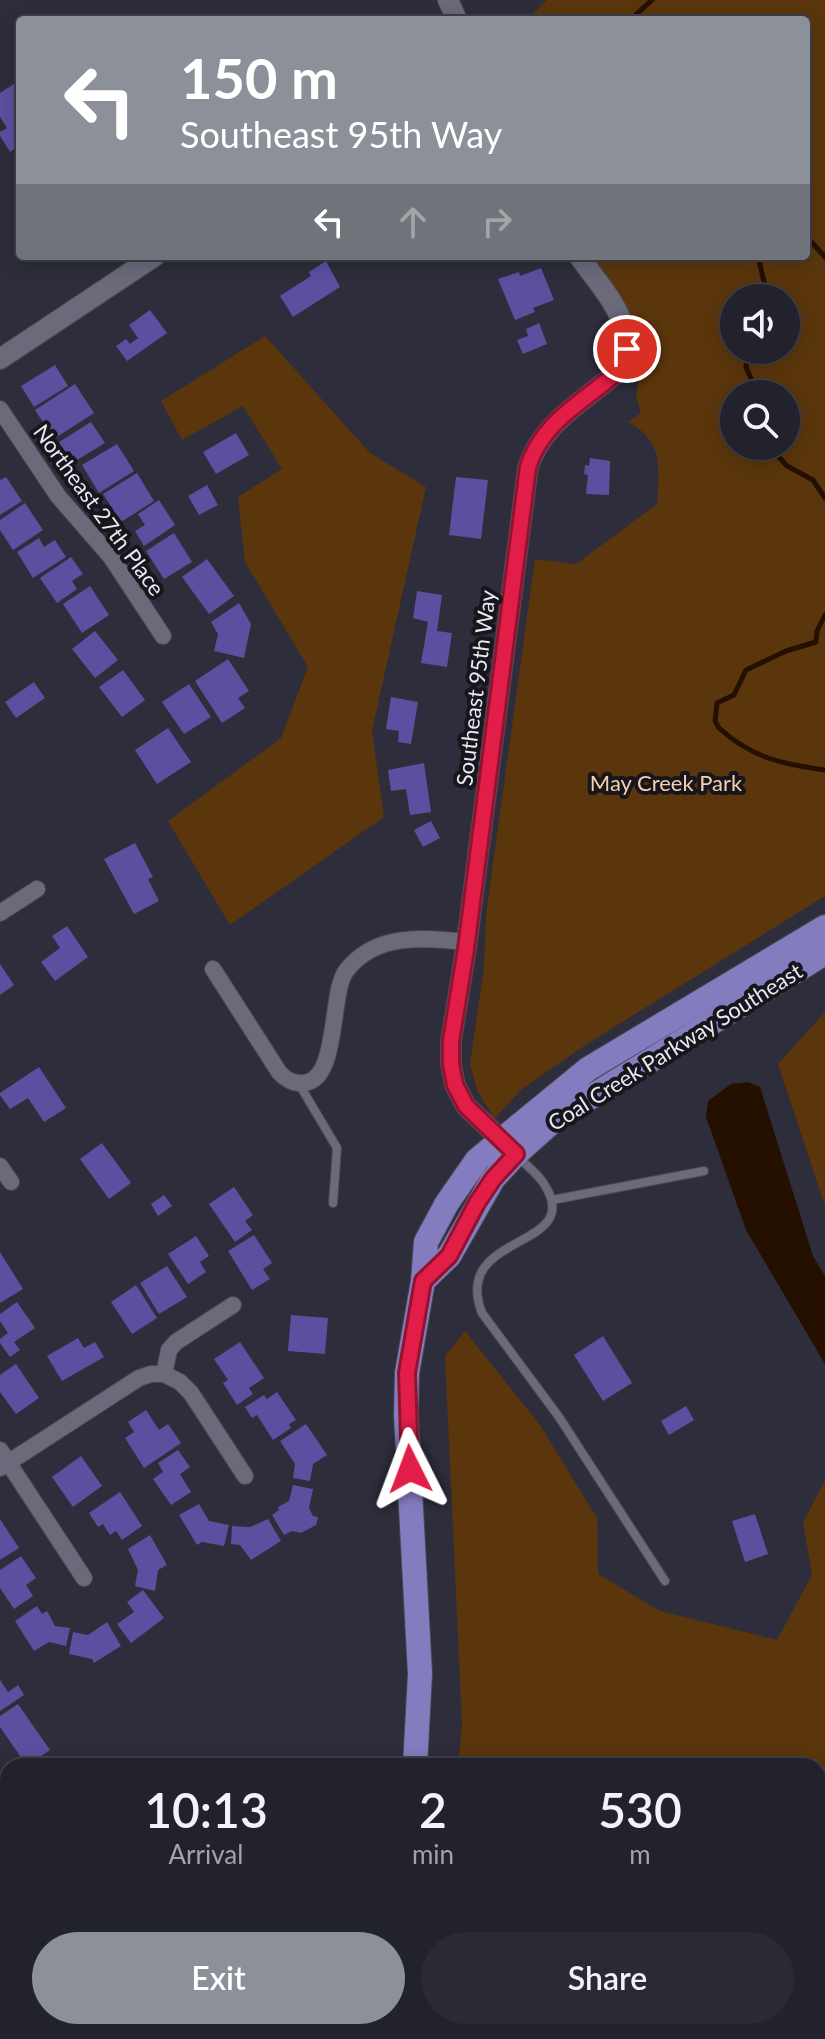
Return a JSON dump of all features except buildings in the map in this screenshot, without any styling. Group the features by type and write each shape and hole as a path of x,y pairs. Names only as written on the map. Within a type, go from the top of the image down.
{"main road":[{"name":"Coal Creek Parkway Southeast","path":"423,1281 449,1256 508,1146 557,1093 617,1050 825,927"},
{"name":"Coal Creek Parkway Southeast","path":"508,1146 825,953"},
{"path":"415,1758 420,1674 406,1415 407,1373 423,1281 426,1242 477,1160 508,1146"}],"street":[{"path":"0,359 149,260"},
{"name":"Southeast 95th Way","path":"508,1146 466,1106 455,1085 451,1041 467,942 528,467 533,452 548,429 616,373 627,349 623,322 582,260"},
{"name":"Northeast 27th Place","path":"0,409 58,496 111,557 163,636"},
{"path":"0,913 37,889"},
{"path":"213,969 279,1072 284,1078 299,1083 314,1079 326,1063 338,990 345,972 353,963 381,945 405,938 467,942"},
{"path":"0,1166 11,1182"},
{"path":"164,1374 169,1350 176,1342 233,1305"},
{"path":"84,1578 3,1460 139,1378 164,1374 180,1382 191,1393 245,1476"}],"lane":[{"path":"299,1083 337,1148 333,1203"},
{"path":"508,1146 542,1180 553,1209 545,1224 521,1242 499,1252 480,1272 476,1283 482,1313 559,1417 665,1581"},
{"path":"552,1200 704,1171"}],"green space":[{"name":"May Creek Park","path":"547,0 825,0 825,896 587,1044 522,1089 494,1119 477,1090 470,1064 484,967 486,915 535,559 576,564 657,504 658,467 654,447 640,430 628,422 641,413 636,397 642,356 580,260 810,260 810,16 530,16"},
{"path":"265,336 370,453 426,487 372,731 384,817 230,925 168,821 281,738 308,667 245,562 238,497 282,469 243,406 182,440 161,401"},
{"path":"825,1012 825,1206 778,1064"},
{"path":"465,1331 540,1425 597,1518 598,1574 660,1611 777,1640 812,1575 803,1522 825,1481 825,1758 459,1758 462,1724 445,1356"}],"shaded area":[{"path":"748,1082 760,1087 813,1256 825,1276 825,1364 746,1230 706,1117 708,1101 731,1084"}],"waterway":[{"path":"634,16 652,0"},
{"path":"810,240 825,257"},
{"path":"759,260 765,284"},
{"path":"747,364 752,380"},
{"path":"782,460 813,480 825,498"},
{"path":"825,615 817,631 816,642 786,651 746,670 734,695 717,703 715,721 731,738 756,753 781,762 825,770"}],"route":[{"path":"410,1469 407,1373 423,1281 449,1256 477,1203 493,1179 516,1154 460,1097 451,1064 451,1041 466,949 528,467 533,452 548,429 616,373 627,349"}]}
